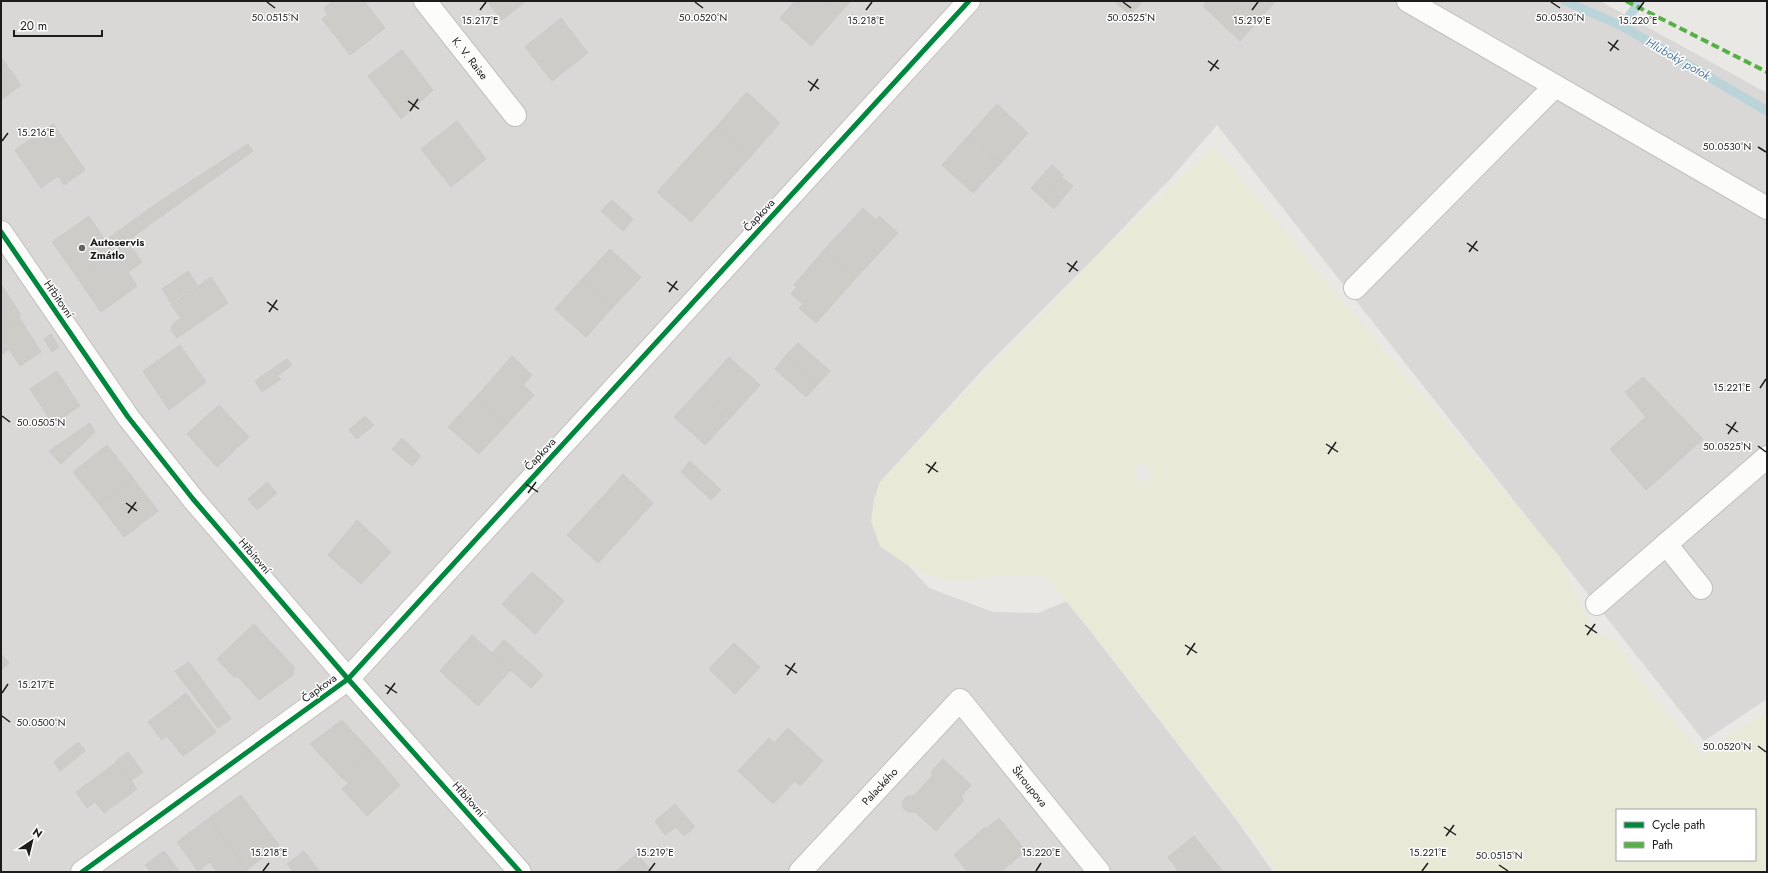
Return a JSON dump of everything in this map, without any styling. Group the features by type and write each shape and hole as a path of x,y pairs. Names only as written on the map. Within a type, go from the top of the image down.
{"street":[{"name":"K. V. Raise","path":"425,1 515,115"},
{"name":"Čapkova","path":"82,872 348,679 969,1"},
{"path":"1408,1 1767,208"},
{"path":"1355,288 1554,86"},
{"name":"Hřbitovní","path":"1,232 128,417 193,499 348,679 520,872"},
{"path":"1597,604 1767,457"},
{"path":"1666,544 1701,588"},
{"name":"Palackého","path":"800,872 960,700"},
{"name":"Škroupova","path":"960,700 1099,872"}],"shaded area":[{"path":"1,1 1600,1 1767,93 1767,699 1704,741 1217,125 1173,176 1098,254 986,366 880,482 874,500 880,546 907,564 929,588 993,612 1038,613 1067,601 1238,822 1273,872 1,872"}],"green space":[{"path":"1213,148 1231,166 1326,282 1560,557 1589,626 1598,636 1613,639 1654,697 1702,755 1767,711 1767,872 1279,872 1099,641 1044,575 1004,575 972,579 945,579 930,575 904,563 880,546 871,521 874,500 880,482 989,367 1044,313 1098,254","holes":["1139,463 1147,466 1153,472 1153,477 1146,482 1136,478 1134,469"]}],"building":[{"path":"333,1 364,1 385,28 350,55 322,19 328,15 324,8"},
{"path":"487,1 526,1 502,20"},
{"path":"795,1 823,1 838,15 811,46 780,18"},
{"path":"823,1 851,1 838,15"},
{"path":"1114,1 1143,1 1130,15"},
{"path":"1207,1 1272,1 1274,3 1240,41 1203,6"},
{"path":"561,18 588,53 552,81 525,47"},
{"path":"402,50 433,90 401,119 368,76"},
{"path":"1,57 21,85 1,100"},
{"path":"747,92 780,123 751,156 717,126"},
{"path":"997,104 1028,133 1001,163 969,135"},
{"path":"457,121 486,159 451,187 421,149"},
{"path":"53,124 85,170 64,185 58,176 41,188 15,150"},
{"path":"717,126 751,156 691,222 657,192"},
{"path":"969,135 1001,163 973,193 942,165"},
{"path":"248,144 253,151 163,215 156,204"},
{"path":"1052,165 1063,175 1043,199 1031,188"},
{"path":"1062,178 1073,186 1054,209 1043,199"},
{"path":"612,200 633,219 623,231 601,211"},
{"path":"156,204 163,215 118,248 110,237"},
{"path":"863,208 876,220 879,216 898,233 856,278 824,250"},
{"path":"89,216 113,252 77,277 52,242"},
{"path":"128,242 142,262 128,272 137,286 101,312 77,277"},
{"path":"610,249 641,277 613,307 582,279"},
{"path":"824,250 856,278 816,323 799,308 803,304 791,294 797,287 794,285"},
{"path":"188,271 197,285 171,303 162,289"},
{"path":"211,277 228,303 177,338 171,330 173,324 181,318 171,305"},
{"path":"582,279 613,307 586,337 555,309"},
{"path":"1,284 21,315 1,330"},
{"path":"19,317 41,352 20,366 9,349 1,355 1,331"},
{"path":"51,334 59,347 52,352 44,339"},
{"path":"798,343 830,371 818,384 786,355"},
{"path":"180,345 206,382 169,410 143,371"},
{"path":"786,355 818,384 806,397 775,369"},
{"path":"512,356 532,375 523,385 534,395 507,424 476,397"},
{"path":"729,357 760,385 733,415 702,387"},
{"path":"287,359 292,365 277,376 281,379 262,392 255,381"},
{"path":"57,371 80,406 53,424 30,389"},
{"path":"1643,377 1703,439 1646,490 1610,449 1646,417 1625,392"},
{"path":"702,387 733,415 705,445 674,417"},
{"path":"476,397 507,424 479,454 448,427"},
{"path":"219,405 249,437 217,467 187,434"},
{"path":"365,416 374,425 357,439 349,430"},
{"path":"90,423 95,432 61,464 49,451"},
{"path":"402,438 421,456 412,466 392,449"},
{"path":"107,445 133,478 99,504 73,472"},
{"path":"690,461 721,490 711,500 681,472"},
{"path":"623,474 653,503 626,533 595,505"},
{"path":"133,478 158,511 124,537 99,504"},
{"path":"267,482 277,493 257,510 248,499"},
{"path":"595,505 626,533 598,563 567,535"},
{"path":"357,520 391,552 361,584 328,555"},
{"path":"532,572 564,601 535,634 502,604"},
{"path":"254,624 294,667 293,675 259,700 237,676 235,678 217,659"},
{"path":"472,635 511,670 478,706 440,671"},
{"path":"504,640 543,675 531,688 492,653"},
{"path":"734,643 760,667 735,694 709,669"},
{"path":"1,654 9,663 1,670"},
{"path":"189,662 231,719 218,728 175,671"},
{"path":"186,693 216,732 183,756 167,736 162,740 148,722"},
{"path":"342,720 370,750 341,777 310,744"},
{"path":"788,728 823,761 800,786 795,781 773,804 738,771 769,738 774,743"},
{"path":"78,742 85,751 60,771 54,762"},
{"path":"370,750 400,785 367,816 342,789 349,783 341,777"},
{"path":"128,752 143,772 130,781 116,761"},
{"path":"943,759 971,785 961,797 964,800 936,831 915,812 908,812 903,808 903,801 907,796 914,796 933,775 931,772"},
{"path":"117,762 137,789 104,813 95,802 87,808 76,792"},
{"path":"241,795 279,845 247,870 209,818"},
{"path":"675,804 695,827 684,836 676,827 665,835 655,821"},
{"path":"209,818 247,870 243,872 217,872 210,862 198,871 177,842"},
{"path":"999,818 1026,851 1000,872 968,872 954,855 985,827 986,829"},
{"path":"1194,836 1223,872 1177,872 1177,869 1168,857"},
{"path":"164,851 180,872 151,872 145,865"},
{"path":"304,851 320,872 293,872 287,864"},
{"path":"637,854 653,872 615,872"}],"waterway":[{"name":"Hluboký potok","path":"1565,1 1622,26 1767,111"},
{"path":"1622,26 1640,1"}],"marked path":[{"path":"1626,1 1767,72"}],"cycle path":[{"path":"82,872 348,679 969,1"},
{"path":"1,232 128,417 193,499 348,679 520,872"}],"place":[{"name":"Autoservis Zmátlo","path":"82,248"}]}
